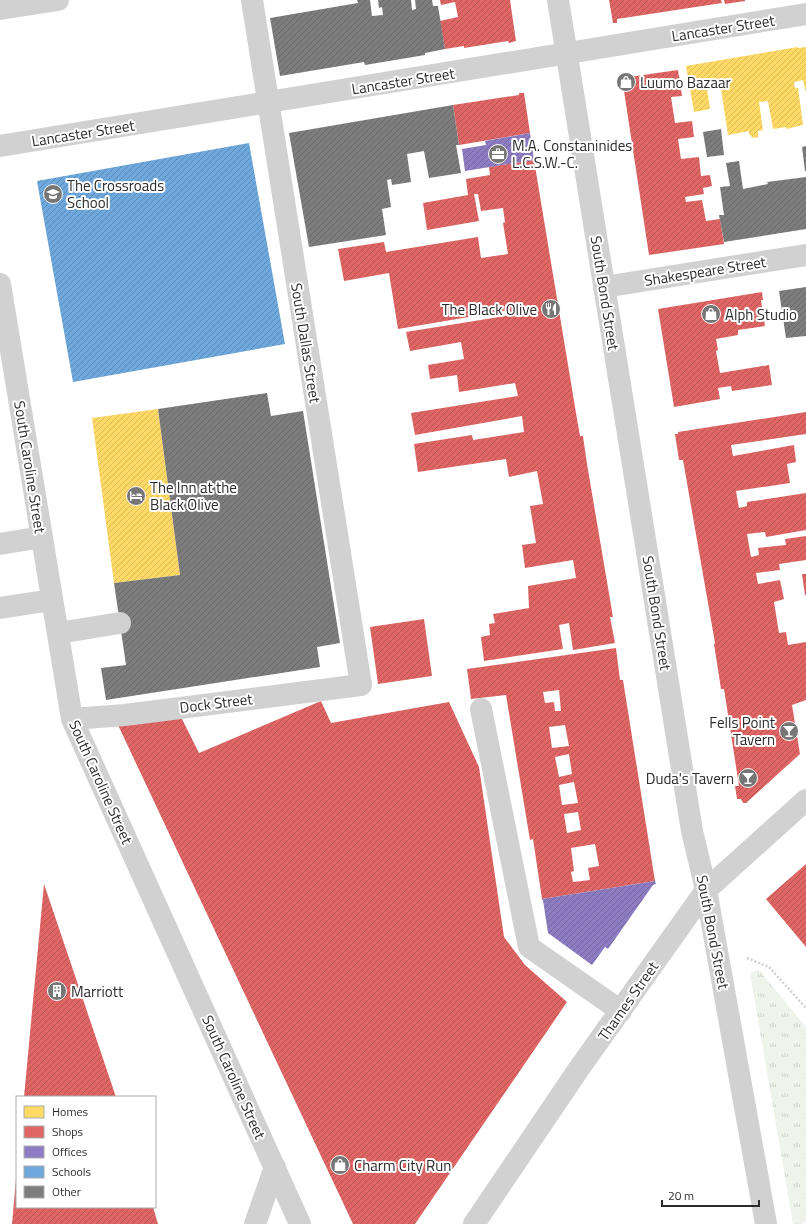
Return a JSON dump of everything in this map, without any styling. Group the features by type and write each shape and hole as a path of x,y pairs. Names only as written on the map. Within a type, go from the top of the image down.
{"street":[{"path":"0,9 58,0"},
{"name":"South Dallas Street","path":"252,0 361,685"},
{"name":"South Bond Street","path":"558,0 692,831 706,890 766,1224"},
{"name":"Lancaster Street","path":"0,146 806,14"},
{"name":"Shakespeare Street","path":"604,287 806,255"},
{"name":"South Caroline Street","path":"0,284 72,719 300,1224"},
{"path":"0,544 42,537"},
{"path":"0,608 52,600"},
{"path":"58,633 120,623"},
{"name":"Dock Street","path":"72,719 124,715 361,685"},
{"path":"481,709 529,947 621,1011"},
{"name":"Thames Street","path":"474,1224 578,1070 706,890 806,800"},
{"path":"255,1224 275,1167"}],"path":[{"path":"715,939 724,948 769,967 806,1008"}],"green space":[{"path":"759,970 806,1027 806,1221 802,1224 793,1224 750,973"}],"building: Homes":[{"path":"798,47 806,47 806,93 803,80 794,82 795,88 798,88 803,125 786,129 786,127 773,129 768,101 759,102 763,130 758,131 758,137 753,138 749,134 749,131 728,135 721,89 715,90 715,87 707,88 710,109 694,112 686,66"},
{"name":"The Inn at the Black Olive","path":"158,409 180,575 114,583 92,418"}],"building: Shops":[{"path":"440,0 510,0 516,41 509,43 508,41 464,48 464,46 445,49 440,21 458,17 455,2 441,5"},
{"path":"609,0 721,0 722,3 617,19 617,23 613,23"},
{"path":"724,0 745,0 745,1 725,4"},
{"path":"678,70 682,96 671,97 675,123 692,121 694,137 678,139 681,159 699,157 701,176 710,175 712,186 703,188 704,194 685,197 686,202 702,200 706,221 720,219 724,244 649,255 622,78"},
{"path":"519,93 524,93 530,133 459,145 453,105 519,95"},
{"path":"534,160 580,436 583,436 613,617 610,617 615,643 573,650 569,623 559,625 563,649 484,661 481,637 490,635 489,624 495,623 493,614 529,608 528,586 576,578 573,560 525,568 522,545 536,543 530,506 543,504 537,471 509,477 506,459 418,472 414,444 472,435 473,440 524,432 522,416 415,435 411,413 518,396 515,383 459,392 457,375 430,379 428,365 464,359 461,342 410,351 406,332 511,315 510,310 398,329 389,273 344,281 338,249 384,242 386,252 478,237 481,258 508,254 503,223 505,222 503,208 481,211 478,194 474,194 479,221 427,230 423,203 468,195 466,179 490,175 489,167"},
{"path":"762,292 763,300 761,300 765,326 738,330 738,335 716,339 718,350 716,351 720,373 769,365 772,385 732,391 731,386 718,388 720,399 674,407 658,309"},
{"path":"806,412 806,434 731,445 733,456 794,445 796,462 787,464 790,483 736,491 739,508 747,506 747,502 806,493 806,530 766,537 765,532 747,534 751,557 759,555 758,548 786,545 785,539 806,536 806,560 779,564 780,570 756,573 758,584 780,580 784,599 774,602 779,633 786,632 788,645 806,642 806,700 792,705 800,754 746,803 743,803 741,799 737,799 735,786 739,786 724,689 721,689 715,643 683,460 679,460 675,434 678,434 678,432"},
{"path":"802,574 806,574 806,595 805,595"},
{"path":"424,619 432,676 378,684 370,627"},
{"path":"616,648 620,680 623,680 655,881 542,899 533,839 530,840 506,695 471,699 467,669","holes":["559,690 561,711 555,711 554,702 545,703 543,692","565,725 569,746 552,748 549,727","569,754 572,774 559,777 555,757","574,782 578,803 562,805 559,785","578,812 581,830 567,833 564,814","595,844 599,866 588,868 590,880 573,882 571,872 574,871 571,848"]},
{"path":"321,701 331,723 449,702 479,767 504,937 525,965 567,1002 415,1224 353,1224 118,725 181,717 199,753"},
{"path":"806,864 806,947 766,899"},
{"name":"Marriott","path":"44,884 116,1096 24,1096"},
{"path":"16,1179 16,1208 153,1208 158,1224 12,1224"}],"building: Offices":[{"name":"M.A. Constaninides L.C.S.W.-C.","path":"530,133 534,160 465,171 462,149 486,145 485,141"},
{"path":"655,881 656,884 653,885 608,949 605,947 592,965 548,933 542,899"}],"building: Schools":[{"path":"249,143 285,344 73,382 37,181"}],"building: Other":[{"path":"357,0 370,0 372,16 383,15 382,7 379,8 378,0 411,0 412,10 416,9 415,0 432,0 433,6 438,6 445,49 425,53 425,55 365,65 364,62 280,76 270,18 358,3"},
{"path":"453,105 459,145 456,145 461,173 429,178 424,151 407,154 411,182 392,185 391,179 387,180 391,207 382,209 386,235 309,247 289,133"},
{"path":"721,129 724,155 707,157 703,132"},
{"path":"806,146 806,171 805,171 802,147"},
{"path":"739,161 743,189 768,184 767,182 806,177 806,229 724,242 719,215 724,215 720,187 730,186 726,163"},
{"path":"806,287 806,336 786,338 779,291"},
{"path":"267,393 271,416 303,411 340,643 317,647 320,667 106,700 101,668 126,665 114,583 180,575 158,409"}],"place":[{"name":"Luumo Bazaar","path":"626,82"},
{"name":"M.A. Constaninides L.C.S.W.-C.","path":"498,154"},
{"name":"The Crossroads School","path":"53,194"},
{"name":"The Black Olive","path":"551,309"},
{"name":"Alph Studio","path":"711,314"},
{"name":"The Inn at the Black Olive","path":"136,496"},
{"name":"Fells Point Tavern","path":"789,731"},
{"name":"Duda's Tavern","path":"748,778"},
{"name":"Marriott","path":"57,991"},
{"name":"Charm City Run","path":"340,1165"}]}
